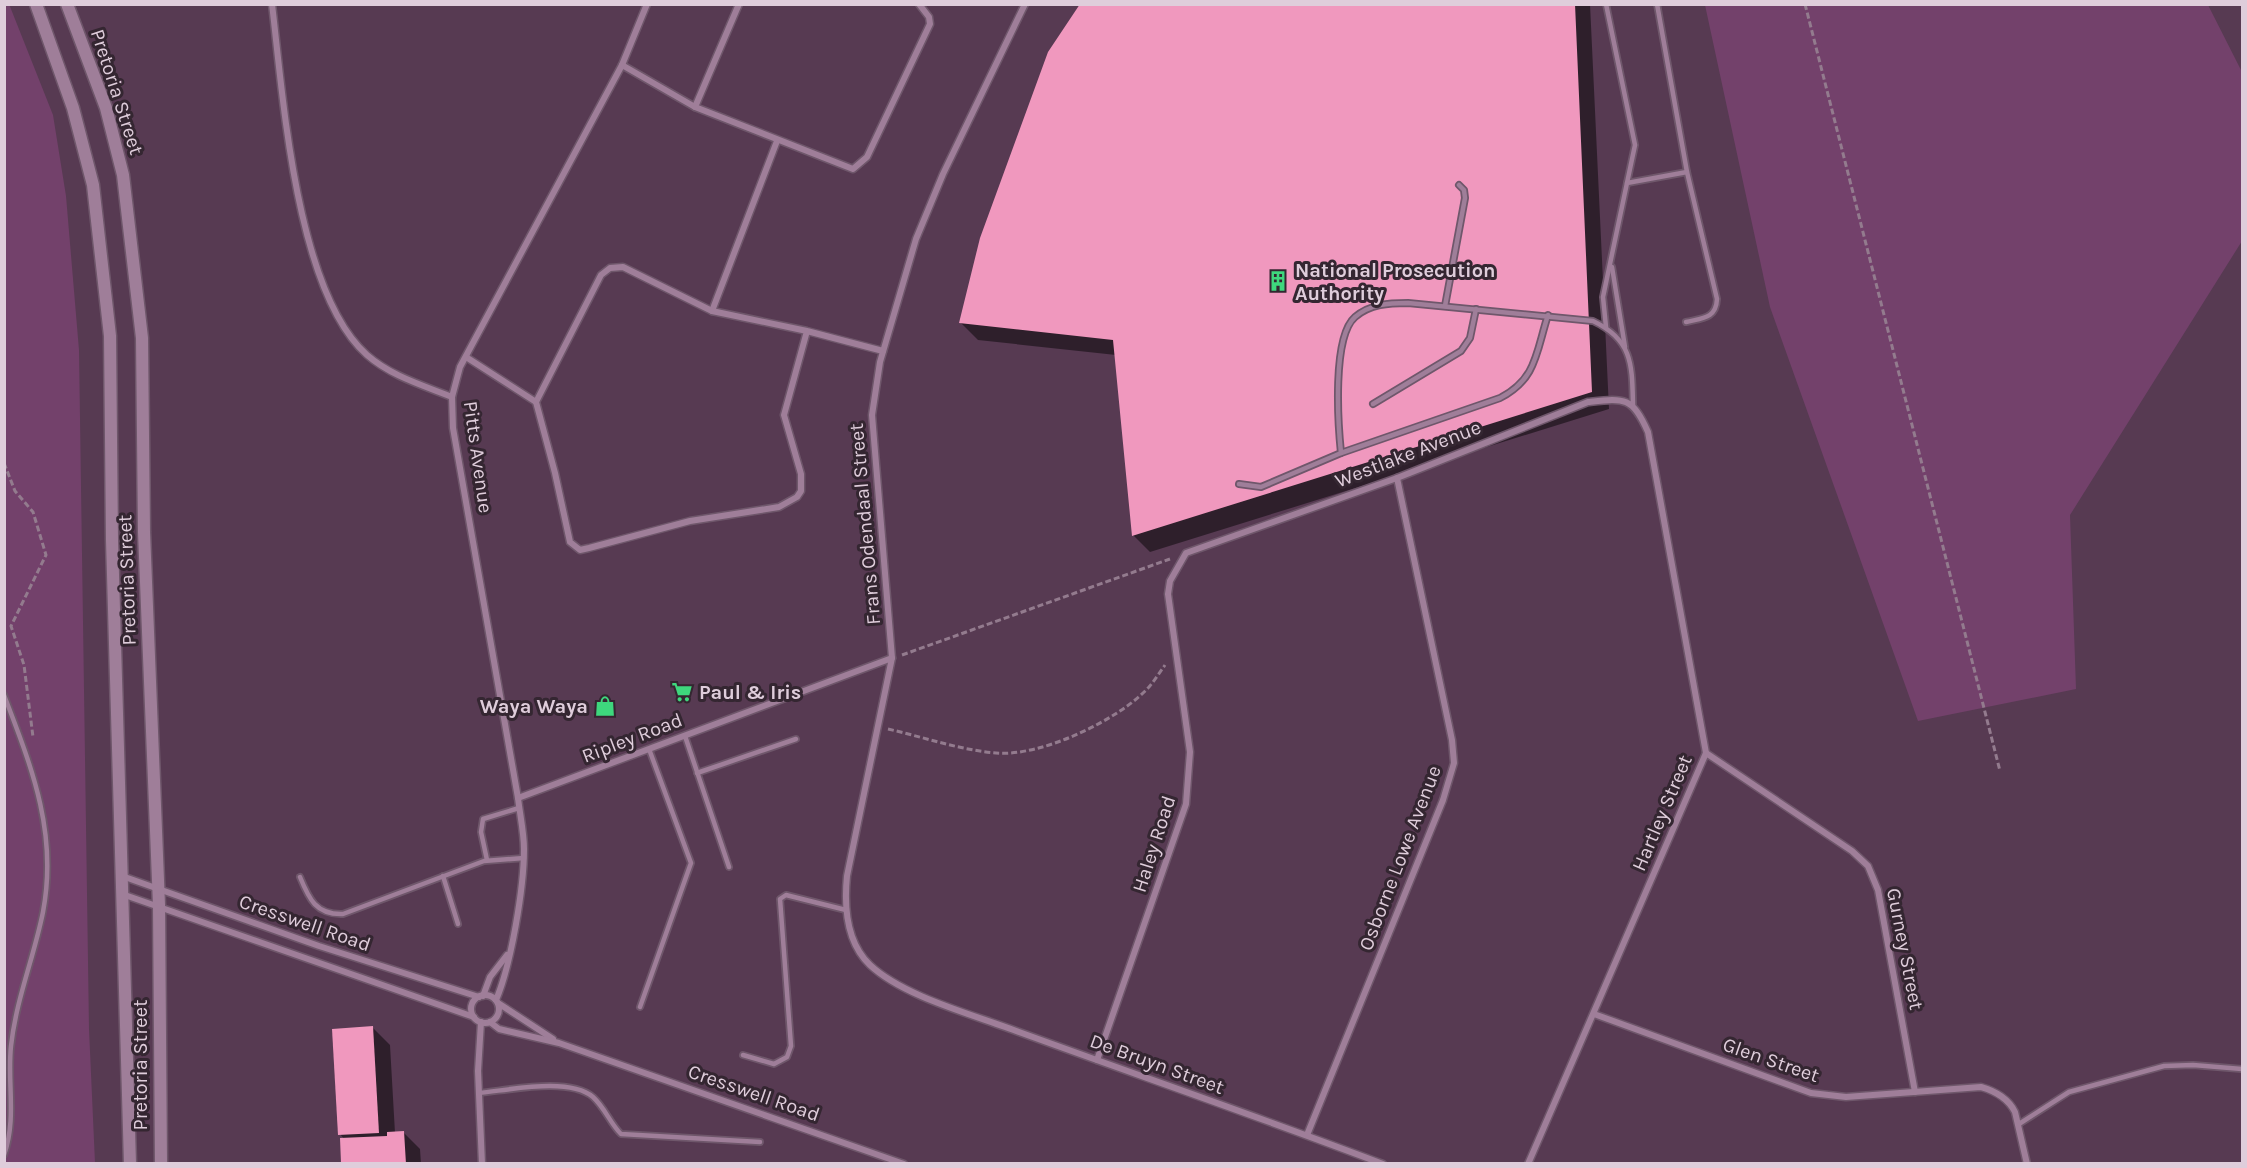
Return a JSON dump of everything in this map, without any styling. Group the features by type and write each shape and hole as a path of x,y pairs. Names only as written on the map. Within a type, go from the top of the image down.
{"main road":[{"name":"Pretoria Street","path":"36,4 73,108 93,185 110,336 112,540 130,1164"},
{"name":"Pretoria Street","path":"67,4 106,108 123,175 142,338 144,532 159,905 161,1164"}],"street":[{"path":"272,4 294,179 308,236 333,306 343,327 366,354 391,373 452,397"},
{"name":"Pitts Avenue","path":"497,1001 508,954 524,858 518,798 453,428 452,397 466,357 622,66 646,4"},
{"path":"695,107 739,4"},
{"path":"622,66 695,107 849,169 861,165 930,24 929,17 919,4"},
{"name":"Frans Odendaal Street","path":"920,994 896,984 868,962 853,937 846,910 846,876 892,658 872,415 883,351 916,240 943,174 1025,4"},
{"path":"712,311 777,141"},
{"path":"807,331 784,415 801,474 801,491 791,503 779,507 690,521 580,550 570,542 536,402 601,275 610,268 623,267 712,311 807,331 883,351"},
{"path":"466,357 536,402"},
{"name":"Westlake Avenue","path":"1186,553 1397,478 1588,402 1617,399 1633,405"},
{"name":"Hartley Street","path":"1528,1164 1706,753 1648,432 1633,405"},
{"name":"Osborne Lowe Avenue","path":"1307,1135 1421,856 1454,763 1452,740 1397,478"},
{"name":"Haley Road","path":"1096,1060 1186,804 1190,752 1167,594 1170,582 1186,553"},
{"name":"Ripley Road","path":"518,798 892,658"},
{"name":"Gurney Street","path":"1706,753 1852,851 1868,866 1878,890 1915,1092"},
{"name":"Cresswell Road","path":"122,876 319,946 481,996"},
{"name":"Cresswell Road","path":"122,894 159,905 474,1017"},
{"name":"Pitts Avenue","path":"481,996 490,977 508,954"},
{"name":"De Bruyn Street","path":"920,994 1383,1164"},
{"path":"481,996 497,1001 499,1013 490,1022 481,1022 474,1017 472,1005 481,996"},
{"name":"Cresswell Road","path":"497,1001 559,1043"},
{"name":"Glen Street","path":"1594,1014 1811,1093 1846,1097 1981,1087 1994,1091 2011,1104 2019,1124"},
{"path":"481,1022 479,1093 482,1164"},
{"name":"Cresswell Road","path":"490,1022 499,1029 559,1043 904,1164"},
{"path":"2019,1124 2027,1164"}],"lane":[{"path":"1606,4 1635,145 1603,297 1606,327"},
{"path":"1657,4 1687,172 1717,299 1717,310 1711,316 1686,322"},
{"path":"1627,183 1687,172"},
{"path":"1445,306 1465,198 1464,190 1459,184"},
{"path":"1611,264 1618,319 1632,368 1633,405"},
{"path":"1341,453 1338,383 1347,335 1354,318 1366,310 1389,303 1548,315 1593,321 1606,327 1626,348"},
{"path":"1373,404 1461,351 1470,338 1476,309"},
{"path":"1239,484 1261,487 1341,453 1500,398 1517,389 1530,373 1548,315"},
{"path":"4,695 36,779 42,802 48,873 43,912 10,1047 12,1114 4,1155"},
{"path":"685,736 729,867"},
{"path":"697,773 796,739"},
{"path":"640,1007 691,863 649,749"},
{"path":"487,860 481,832 483,819 519,808"},
{"path":"300,877 314,907 332,915 356,909 487,860 524,858"},
{"path":"443,876 458,924"},
{"path":"743,1055 774,1064 783,1061 791,1046 780,899 786,895 846,910"},
{"path":"2019,1124 2069,1092 2164,1066 2193,1065 2242,1069"},
{"path":"479,1093 559,1086 576,1088 592,1096 621,1134 760,1142"}],"path":[{"path":"1805,4 2000,771"},
{"path":"4,464 15,490 33,512 46,555 11,626 24,665 30,693 33,744"},
{"path":"892,658 1186,553"},
{"path":"878,726 996,753 1036,749 1096,725 1119,711 1148,688 1175,653"}],"shaded area":[{"path":"9,4 53,115 66,196 79,350 89,1029 95,1163 5,1164 4,5"},
{"path":"1705,5 2208,5 2242,72 2242,241 2070,515 2076,689 1918,721 1770,307"}],"building":[{"name":"National Prosecution Authority","path":"1080,4 1575,4 1592,392 1132,536 1113,340 959,323 980,238 1048,52"},
{"path":"373,1026 379,1133 338,1135 332,1029"},
{"path":"404,1131 406,1164 341,1163 340,1138 387,1136 387,1132"}],"place":[{"name":"National Prosecution Authority","path":"1278,281"},
{"name":"Paul & Iris","path":"682,692"},
{"name":"Waya Waya","path":"605,706"}]}
